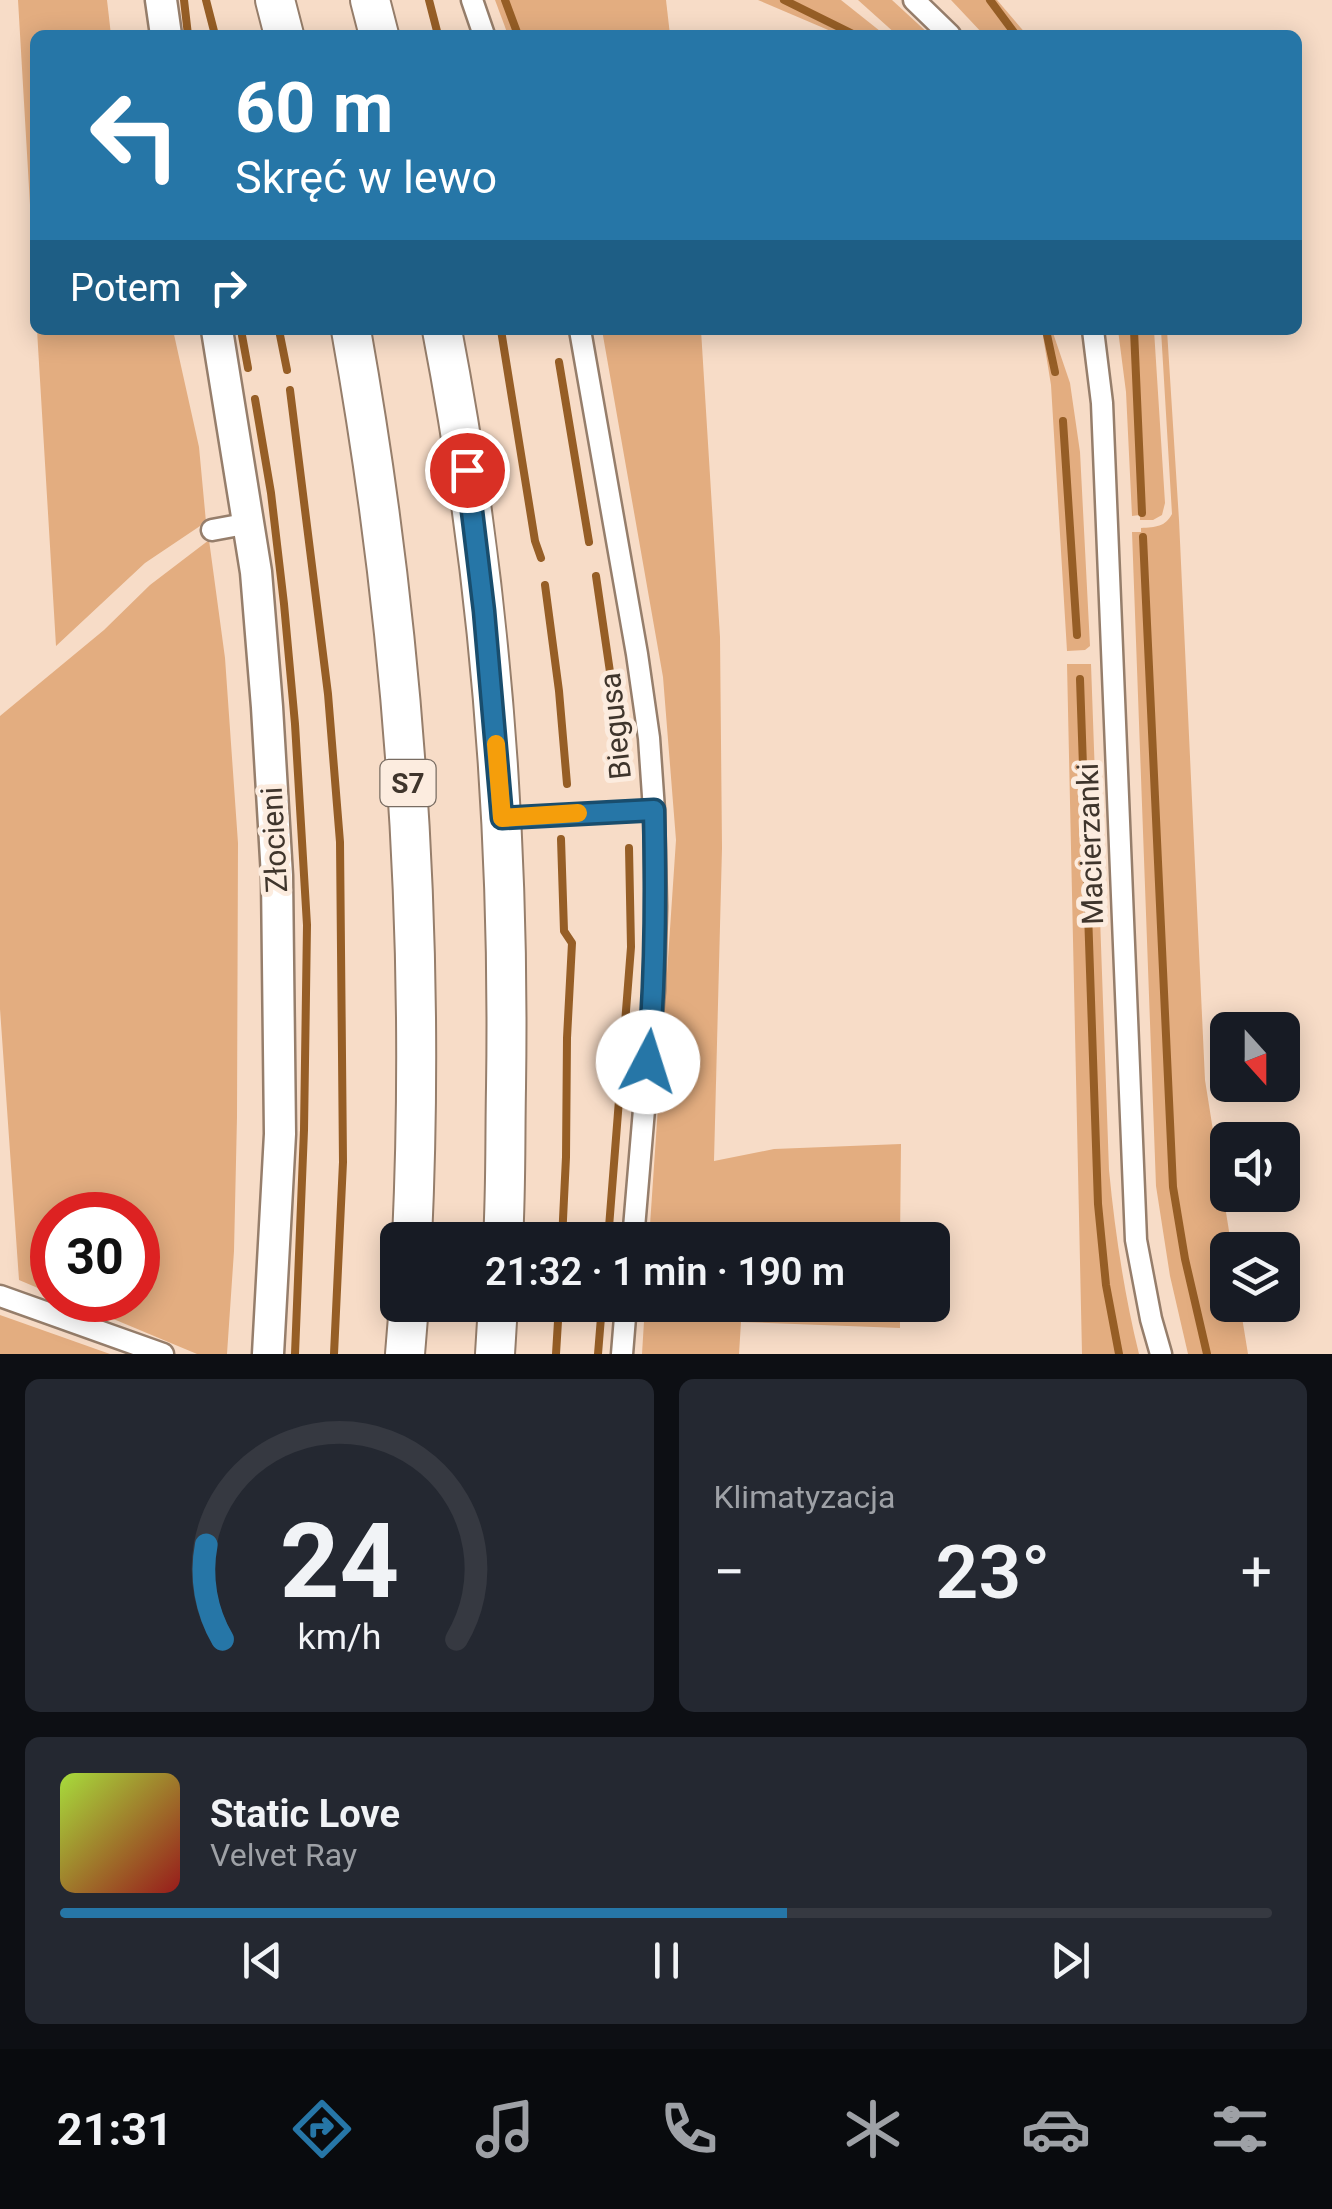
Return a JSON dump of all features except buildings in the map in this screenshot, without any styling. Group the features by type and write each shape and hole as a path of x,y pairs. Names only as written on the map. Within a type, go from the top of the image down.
{"highway":[{"path":"275,0 283,30"},
{"path":"370,0 377,30"},
{"name":"S7","path":"352,335 383,528 406,762 418,1006 413,1222"},
{"path":"443,335 462,435 482,592 502,818 508,988 502,1222"},
{"path":"406,1354 408,1322"},
{"path":"496,1354 497,1322"}],"street":[{"path":"162,0 165,30"},
{"path":"472,0 482,30"},
{"path":"914,0 945,30"},
{"name":"Złocieni","path":"217,335 256,572 277,895 280,1134 268,1354"},
{"name":"Biegusa","path":"581,335 637,654 654,810 654,990 634,1222"},
{"name":"Macierzanki","path":"1094,335 1102,403 1136,1240 1150,1318 1161,1354"},
{"path":"212,530 250,523"},
{"path":"0,1296 164,1354"},
{"path":"622,1354 625,1322"}],"lane":[{"path":"502,818 654,810"}],"shaded area":[{"path":"18,0 107,0 110,30 30,30 30,205"},
{"path":"495,0 666,0 669,30 506,30"},
{"path":"758,0 841,0 879,30 828,30"},
{"path":"858,0 892,0 925,30 891,30"},
{"path":"951,0 997,0 1023,30 979,30"},
{"path":"37,335 174,335 199,447 206,522 145,563 56,646"},
{"path":"603,335 701,335 720,637 722,848 714,1161 774,1149 901,1144 900,1222 650,1222 676,840 663,677"},
{"path":"1043,335 1054,335 1070,383 1080,452 1090,646 1085,650 1067,651 1051,385"},
{"path":"1119,335 1154,335 1165,503 1162,515 1153,520 1132,516 1126,392"},
{"path":"1161,335 1167,335 1179,520 1205,1080 1212,1122 1210,1212 1226,1212 1229,1232 1210,1232 1210,1322 1243,1322 1248,1354 1188,1354 1170,1276 1156,1186 1132,532 1166,522 1172,514"},
{"path":"209,540 225,658 238,843 237,1117 227,1354 197,1354 121,1322 160,1322 160,1192 30,1192 30,1285 19,1280 0,1009 0,716 104,630 150,585"},
{"path":"1067,664 1091,664 1109,1170 1139,1354 1082,1354"},
{"path":"0,1315 110,1354 0,1354"},
{"path":"644,1322 741,1322 739,1354 642,1354"},
{"path":"741,1322 900,1322 900,1328"}],"waterway":[{"path":"184,0 187,30"},
{"path":"206,0 214,30"},
{"path":"429,0 437,30"},
{"path":"505,0 516,30"},
{"path":"784,0 845,30"},
{"path":"990,0 1012,30"},
{"path":"242,335 248,368"},
{"path":"280,335 287,370"},
{"path":"502,335 541,558"},
{"path":"1047,335 1055,372"},
{"path":"1134,335 1142,513"},
{"path":"559,362 589,542"},
{"path":"290,390 328,694 340,842 343,1162 334,1354"},
{"path":"255,399 284,604 307,925 295,1354"},
{"path":"1063,421 1077,635"},
{"path":"1143,537 1173,1187 1207,1354"},
{"path":"596,576 624,768"},
{"path":"545,585 567,784"},
{"path":"1080,679 1098,1204 1106,1285 1119,1354"},
{"path":"561,839 564,931 572,943 563,1222"},
{"path":"609,1222 631,947 629,848"},
{"path":"556,1354 558,1322"},
{"path":"598,1354 601,1322"}],"slow traffic":[{"path":"496,744 502,818 578,813"}],"route":[{"path":"467,470 502,818 654,810 656,935 648,1062"}]}
